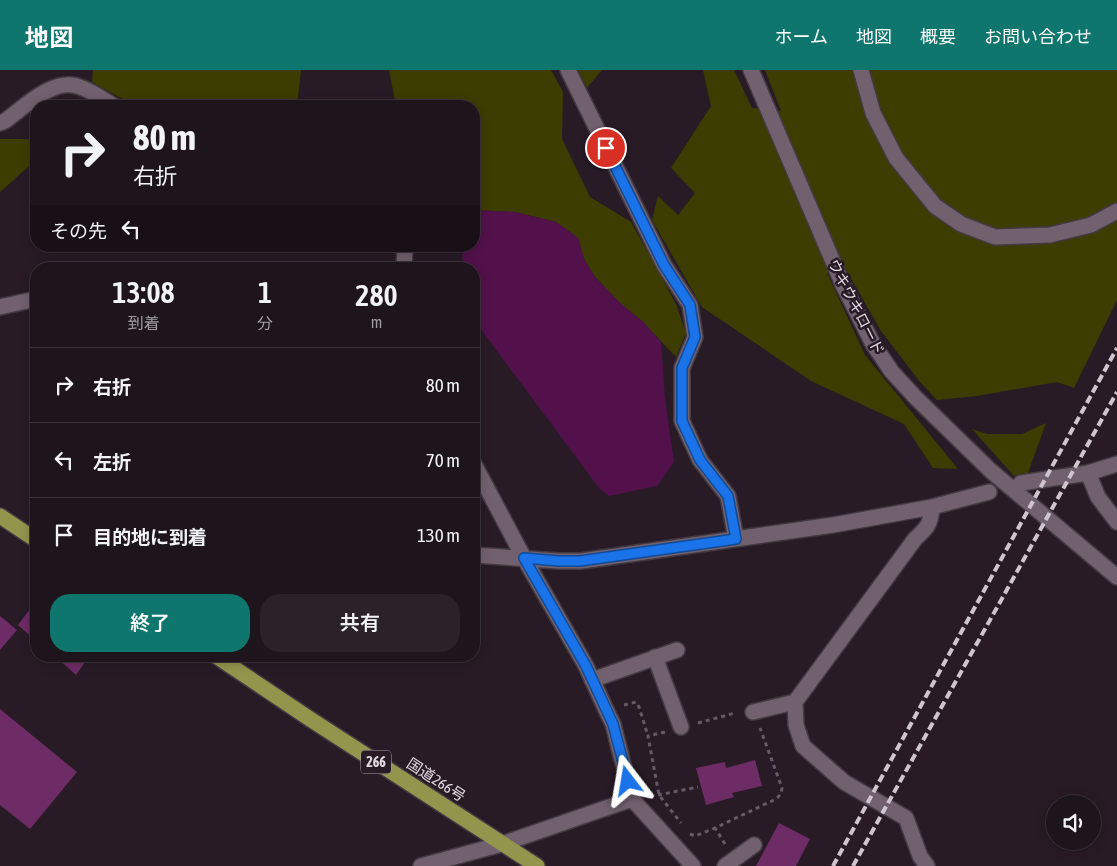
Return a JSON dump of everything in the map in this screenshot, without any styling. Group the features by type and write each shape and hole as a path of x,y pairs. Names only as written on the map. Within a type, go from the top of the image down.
{"highway":[{"path":"0,516 30,536"},
{"name":"国道266号","path":"225,662 537,866"}],"street":[{"path":"568,70 664,265 690,305 695,337 682,368 682,421 700,460 728,496 736,539"},
{"name":"ウキウキロード","path":"751,70 843,286 873,344 892,372 991,471 1117,577"},
{"path":"861,70 873,114 896,158 935,206 961,224 995,237 1050,234 1091,225 1117,211"},
{"path":"33,100 45,91 62,86 78,86 103,100"},
{"path":"0,123 6,121 30,103"},
{"path":"0,307 30,300"},
{"path":"1021,483 1088,472 1117,464"},
{"path":"1088,472 1098,497 1117,522"},
{"path":"480,475 592,680 613,724 632,800 692,866"},
{"path":"480,555 580,561 833,525 932,507 989,492"},
{"path":"753,712 794,702 915,539 926,530 931,520 932,507"},
{"path":"592,680 677,650"},
{"path":"655,657 681,728"},
{"path":"794,702 796,725 803,746 844,782 906,818 920,856 927,866"},
{"path":"421,866 502,844 632,800"},
{"path":"730,862 754,845"}],"path":[{"path":"607,712 636,702 648,736 659,795 690,835 702,835 776,799 782,794 782,788 753,712 748,710 648,736"},
{"path":"632,800 698,787"},
{"path":"715,828 730,862"}],"shaded area":[{"path":"93,70 301,70 298,100 122,99 92,82"},
{"path":"389,70 551,70 563,92 562,139 590,197 631,222 676,304 686,333 676,357 643,322 620,303 595,277 584,259 578,238 556,222 515,212 480,210 480,100 395,100"},
{"path":"578,70 602,70 587,88"},
{"path":"703,70 734,70 752,108 781,111 765,70 1117,70 1117,300 1074,388 1057,382 977,396 937,400 920,382 881,331 844,266 827,273 865,355 958,469 933,468 904,424 811,381 702,307 652,220 658,196 678,215 695,193 671,168 711,106"},
{"path":"0,139 30,139 30,165 0,192"},
{"path":"480,210 515,212 556,222 578,238 584,259 595,277 620,303 643,322 661,342 665,399 674,462 657,486 609,496 599,488 480,328 480,262 463,262 462,252 480,252"},
{"path":"1046,423 1028,473 1014,476 972,429 987,434 1022,434"}],"building":[{"path":"30,609 30,636 18,625"},
{"path":"0,616 17,630 0,650"},
{"path":"62,662 85,662 76,675"},
{"path":"0,709 77,772 30,829 0,805"},
{"path":"755,760 762,786 732,793 734,797 706,805 696,768 725,762 726,768"},
{"path":"779,823 810,839 796,866 756,866"}],"railway":[{"path":"833,866 1117,348"},
{"path":"853,866 1117,392"}],"route":[{"path":"606,148 664,265 690,305 695,337 682,368 682,421 700,460 728,496 736,539 580,561 524,558 586,666 613,724 628,781"}]}
